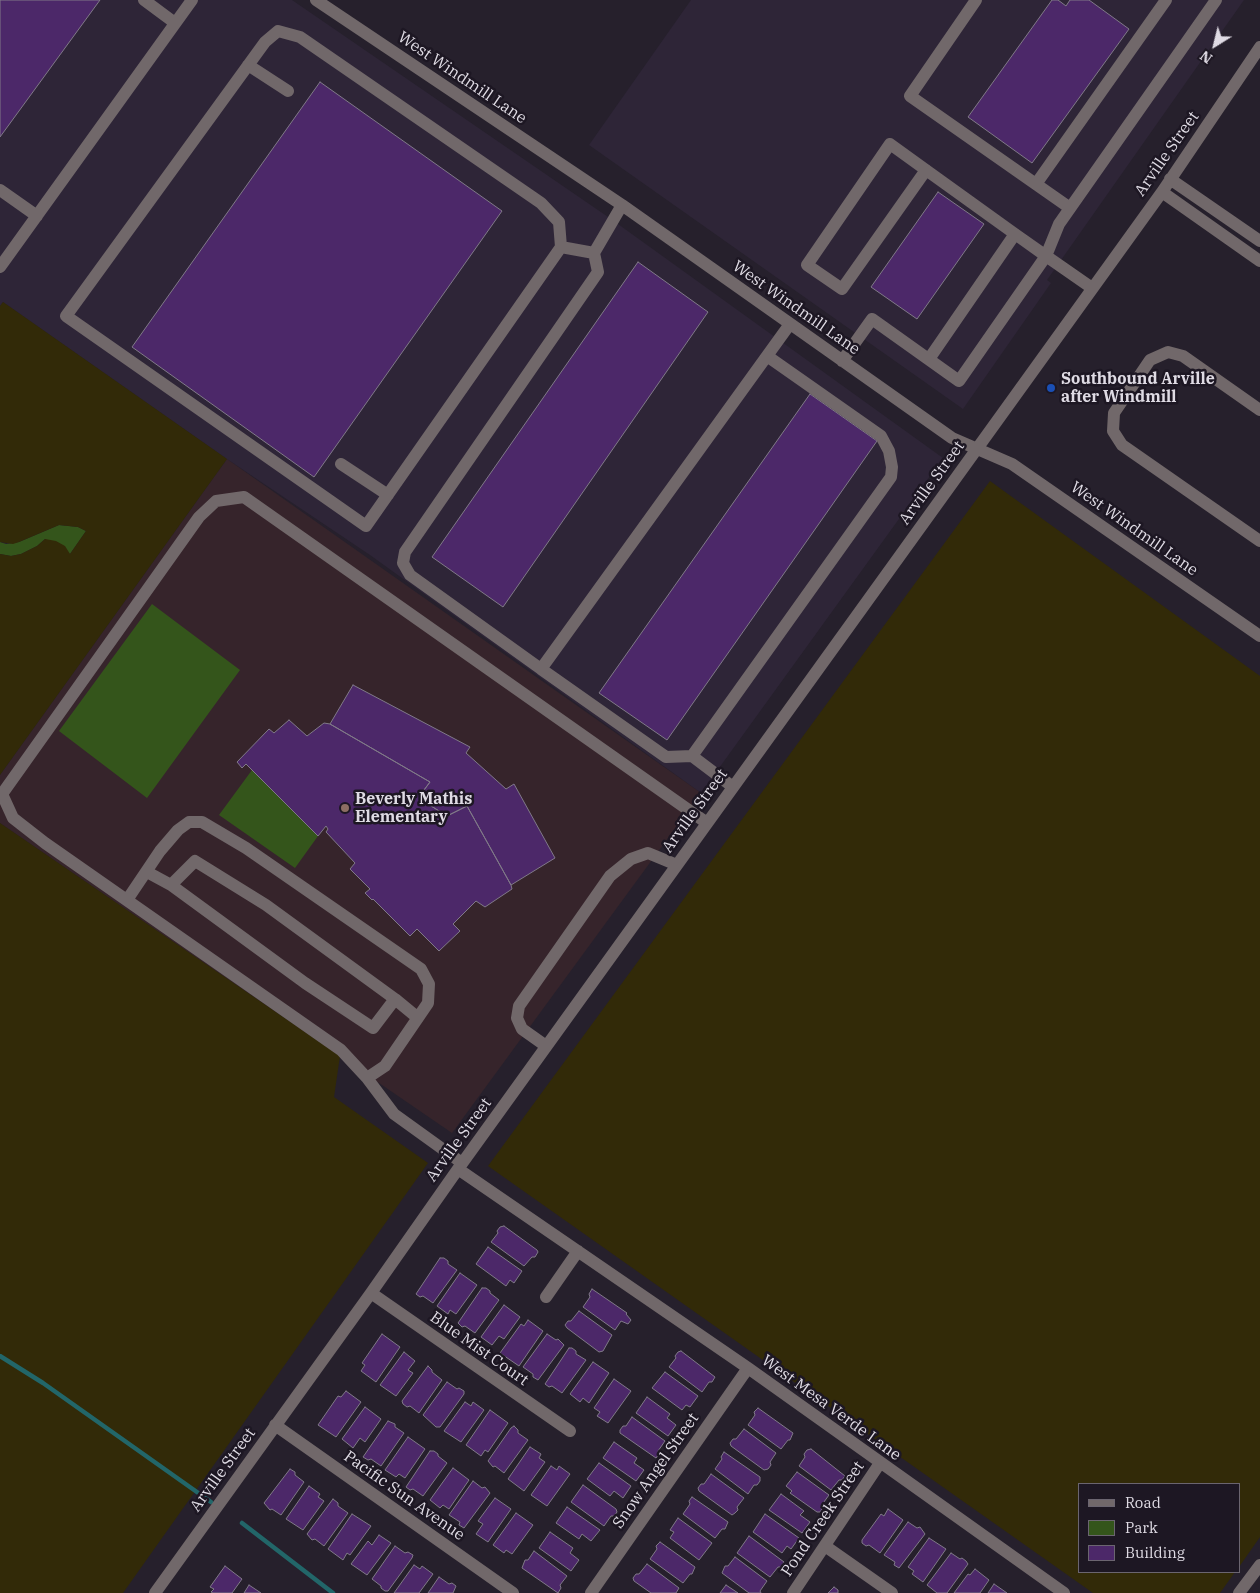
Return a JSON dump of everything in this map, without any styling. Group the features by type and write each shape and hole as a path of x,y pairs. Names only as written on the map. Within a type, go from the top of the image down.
{"street":[{"path":"144,0 175,23"},
{"path":"1,263 37,216 192,0"},
{"name":"West Windmill Lane","path":"316,0 622,205 952,438 1012,464 1260,636"},
{"path":"976,0 910,96 1070,208"},
{"path":"1036,184 1166,0"},
{"path":"842,361 872,319 959,381 1046,256 1059,224 1216,0"},
{"path":"278,32 300,37 542,203 559,222 561,247 366,526 66,316 248,65 265,42 278,32"},
{"name":"Arville Street","path":"154,1593 1162,192 1260,47"},
{"path":"248,65 288,91"},
{"path":"926,170 842,289 807,266 890,144 1092,288"},
{"path":"1170,179 1260,241"},
{"path":"0,190 37,216"},
{"path":"1162,192 1260,261"},
{"path":"622,205 594,252 598,272 405,552 403,563 410,575 666,757 692,756 733,787"},
{"path":"929,359 1015,234"},
{"path":"561,247 594,252"},
{"path":"541,669 790,324"},
{"path":"1260,410 1183,356 1168,352 1150,360 1114,413 1113,431 1122,445 1260,541"},
{"path":"692,756 891,477 892,466 889,451 882,436 767,356"},
{"path":"341,464 388,495"},
{"name":"West Mesa Verde Lane","path":"707,823 244,497 216,501 199,518 2,794 13,818 45,843 341,1050 367,1078 394,1114 460,1166 1064,1593"},
{"path":"127,900 178,830 189,822 202,822 246,848 422,969 429,984 428,1004 385,1066 367,1078"},
{"path":"546,1046 522,1029 517,1018 519,1006 610,876 631,859 648,853 677,865"},
{"path":"171,885 195,861 266,905 395,999 418,1018"},
{"path":"147,872 171,885 305,983 373,1028 395,999"},
{"path":"546,1297 578,1251"},
{"name":"Blue Mist Court","path":"370,1293 570,1431"},
{"name":"Snow Angel Street","path":"592,1593 748,1368"},
{"name":"Pacific Sun Avenue","path":"275,1425 513,1593"},
{"name":"Pond Creek Street","path":"792,1593 880,1463"},
{"path":"825,1546 892,1593"},
{"path":"1239,1593 1260,1565"}],"shaded area":[{"path":"0,0 292,0 611,219 943,458 701,793 370,555 227,459 3,302 0,306"},
{"path":"691,0 1244,0 1047,280 1051,283 963,409 589,145"},
{"name":"Beverly Mathis Elementary","path":"227,459 701,793 452,1133 0,823 0,775"}],"green space":[{"path":"59,525 78,527 86,531 70,554 45,539 37,546 21,554 11,556 0,554 0,542 6,544 19,542"},
{"path":"152,604 240,670 147,798 59,731"},
{"path":"252,770 318,836 295,868 219,815"}],"sand":[{"path":"3,302 227,459 0,775 0,554 11,556 21,554 37,546 45,539 56,541 65,546 70,554 86,531 78,527 59,525 13,544 0,542 0,306"},
{"path":"990,481 1260,676 1260,1537 1240,1566 1240,1483 1078,1483 1078,1573 1234,1573 1220,1593 1093,1593 488,1166"},
{"path":"0,823 340,1056 334,1097 428,1163 123,1593 0,1593"}],"building":[{"path":"0,0 100,0 0,137"},
{"path":"1052,0 1058,0 1066,6 1070,0 1089,0 1129,29 1032,163 968,117"},
{"path":"320,82 502,211 314,477 132,347"},
{"path":"938,192 984,224 917,319 871,287"},
{"path":"638,262 708,312 503,607 432,557"},
{"path":"810,394 877,441 667,740 599,693"},
{"path":"353,685 470,747 466,753 506,789 514,784 555,858 511,885 467,806 447,816 428,804 430,800 421,794 430,782 330,724"},
{"path":"289,720 307,736 324,723 330,724 430,782 421,794 430,800 428,804 447,816 467,806 512,889 485,907 476,901 453,924 460,931 439,951 417,929 410,936 365,893 370,889 350,869 355,863 326,832 328,829 326,826 318,836 246,764 242,768 237,762 269,729 274,733"},
{"path":"504,1226 538,1252 524,1266 491,1242 500,1227"},
{"path":"488,1247 522,1271 514,1283 510,1280 506,1286 476,1264"},
{"path":"440,1258 444,1258 448,1261 448,1264 457,1270 433,1303 423,1296 420,1297 416,1294"},
{"path":"460,1273 477,1285 456,1314 450,1310 448,1314 437,1306"},
{"path":"482,1288 486,1288 499,1300 475,1333 458,1323"},
{"path":"592,1289 627,1313 631,1320 628,1324 621,1321 615,1330 583,1307 590,1297 589,1294"},
{"path":"504,1305 520,1317 504,1339 499,1336 492,1345 481,1337"},
{"path":"579,1311 612,1335 603,1351 599,1352 565,1325"},
{"path":"528,1320 543,1331 519,1366 500,1353 521,1324 524,1326"},
{"path":"382,1334 400,1347 376,1382 361,1371 365,1365 362,1363"},
{"path":"547,1334 556,1340 558,1339 564,1345 538,1380 523,1367"},
{"path":"569,1348 572,1348 576,1351 576,1354 586,1360 562,1393 552,1386 549,1387 545,1384"},
{"path":"681,1351 715,1377 702,1392 669,1367 678,1352"},
{"path":"404,1352 415,1361 408,1370 413,1373 396,1396 380,1385"},
{"path":"593,1362 609,1373 589,1403 583,1398 580,1402 570,1394"},
{"path":"428,1366 442,1380 419,1413 410,1406 407,1407 402,1401"},
{"path":"665,1372 698,1396 690,1407 686,1405 682,1410 652,1388"},
{"path":"614,1379 631,1391 608,1423 597,1416 600,1412 594,1408"},
{"path":"447,1382 457,1389 459,1388 464,1391 464,1394 440,1427 436,1427 423,1415"},
{"path":"346,1391 361,1402 336,1437 318,1425 338,1396 341,1397"},
{"path":"647,1397 670,1414 667,1418 676,1425 668,1436 636,1413"},
{"path":"465,1402 471,1406 473,1402 484,1410 461,1442 444,1431"},
{"path":"365,1407 381,1419 365,1442 360,1438 353,1448 342,1439"},
{"path":"758,1408 793,1433 790,1440 781,1449 748,1425"},
{"path":"490,1410 508,1423 488,1452 485,1450 481,1456 466,1445"},
{"path":"632,1417 665,1441 658,1451 659,1454 656,1458 620,1433 623,1426 626,1426"},
{"path":"388,1421 395,1424 395,1427 404,1433 381,1466 371,1459 368,1460 363,1457"},
{"path":"514,1426 518,1433 528,1440 504,1473 495,1466 493,1467 488,1461"},
{"path":"744,1429 776,1453 768,1469 764,1470 731,1446 730,1443 733,1439 736,1439"},
{"path":"408,1437 425,1449 405,1478 399,1474 396,1477 385,1470"},
{"path":"614,1442 637,1458 634,1463 644,1470 636,1481 603,1458"},
{"path":"530,1447 541,1454 539,1458 545,1462 524,1491 508,1479"},
{"path":"811,1449 845,1476 831,1490 799,1466 805,1457 804,1454 807,1450"},
{"path":"430,1451 434,1451 447,1463 423,1496 413,1489 410,1490 406,1487"},
{"path":"724,1452 760,1477 760,1481 757,1485 754,1485 748,1494 715,1469 722,1459 721,1457"},
{"path":"599,1463 631,1486 623,1498 614,1491 610,1496 587,1479"},
{"path":"551,1466 557,1470 559,1466 570,1474 547,1506 531,1495"},
{"path":"453,1468 469,1480 449,1509 443,1505 440,1508 430,1500"},
{"path":"290,1469 304,1482 281,1515 272,1509 270,1510 264,1503"},
{"path":"797,1472 829,1495 821,1506 820,1512 817,1512 790,1493 792,1491 786,1486"},
{"path":"711,1474 744,1498 737,1507 738,1510 732,1515 699,1491 698,1488 701,1484 704,1484"},
{"path":"473,1481 482,1488 485,1487 490,1493 464,1528 459,1525 460,1522 449,1515"},
{"path":"583,1485 616,1509 617,1512 614,1516 611,1516 604,1526 571,1502"},
{"path":"309,1486 320,1494 318,1497 324,1501 303,1530 286,1519"},
{"path":"781,1494 804,1511 800,1515 810,1522 802,1533 769,1510"},
{"path":"692,1497 728,1522 725,1529 722,1529 715,1538 683,1514 690,1504 689,1501"},
{"path":"495,1498 511,1509 488,1542 476,1534 483,1524 478,1521"},
{"path":"333,1499 338,1503 338,1506 348,1513 324,1546 315,1539 312,1540 307,1534"},
{"path":"567,1507 600,1530 591,1541 582,1534 579,1539 556,1523"},
{"path":"888,1509 903,1520 880,1553 869,1545 866,1546 862,1543 862,1540 881,1514 884,1516"},
{"path":"516,1513 533,1525 512,1554 506,1550 504,1553 493,1545"},
{"path":"352,1514 371,1526 350,1555 347,1553 343,1560 328,1549"},
{"path":"765,1514 799,1538 791,1549 787,1546 782,1553 753,1532"},
{"path":"678,1518 712,1543 699,1560 670,1538 674,1532 670,1530"},
{"path":"908,1522 917,1528 920,1527 925,1534 899,1568 894,1565 895,1562 884,1555"},
{"path":"550,1532 573,1548 570,1553 579,1560 571,1571 539,1548"},
{"path":"379,1535 391,1543 367,1575 351,1564 368,1541 372,1545"},
{"path":"749,1536 784,1562 770,1577 737,1553"},
{"path":"929,1538 946,1549 923,1582 912,1574 914,1571 908,1567"},
{"path":"660,1542 695,1567 692,1574 683,1583 650,1559"},
{"path":"395,1546 405,1553 408,1552 413,1555 388,1591 385,1591 372,1579"},
{"path":"534,1551 567,1576 560,1585 561,1588 558,1593 522,1568 525,1560 528,1560"},
{"path":"951,1553 960,1559 962,1558 968,1564 947,1593 937,1593 927,1585"},
{"path":"735,1557 767,1581 760,1591 761,1593 749,1593 722,1573 725,1566 728,1566"},
{"path":"647,1564 679,1588 676,1593 651,1593 634,1581 633,1578 636,1574 639,1574"},
{"path":"414,1565 420,1569 422,1566 433,1574 419,1593 394,1593"},
{"path":"225,1566 242,1579 232,1593 213,1593 211,1592 214,1589 210,1587"},
{"path":"975,1569 989,1580 980,1593 954,1593 968,1574 970,1575"},
{"path":"439,1577 449,1584 452,1583 456,1586 453,1593 428,1593"},
{"path":"994,1584 1007,1593 988,1593"},
{"path":"249,1585 261,1593 244,1593"},
{"path":"726,1585 738,1593 720,1593"},
{"path":"834,1587 838,1590 838,1593 828,1593"}],"waterway":[{"path":"0,1356 43,1383 211,1502"},
{"path":"242,1523 333,1593"}],"place":[{"name":"Southbound Arville after Windmill","path":"1051,388"},
{"name":"Beverly Mathis Elementary","path":"345,808"}]}
